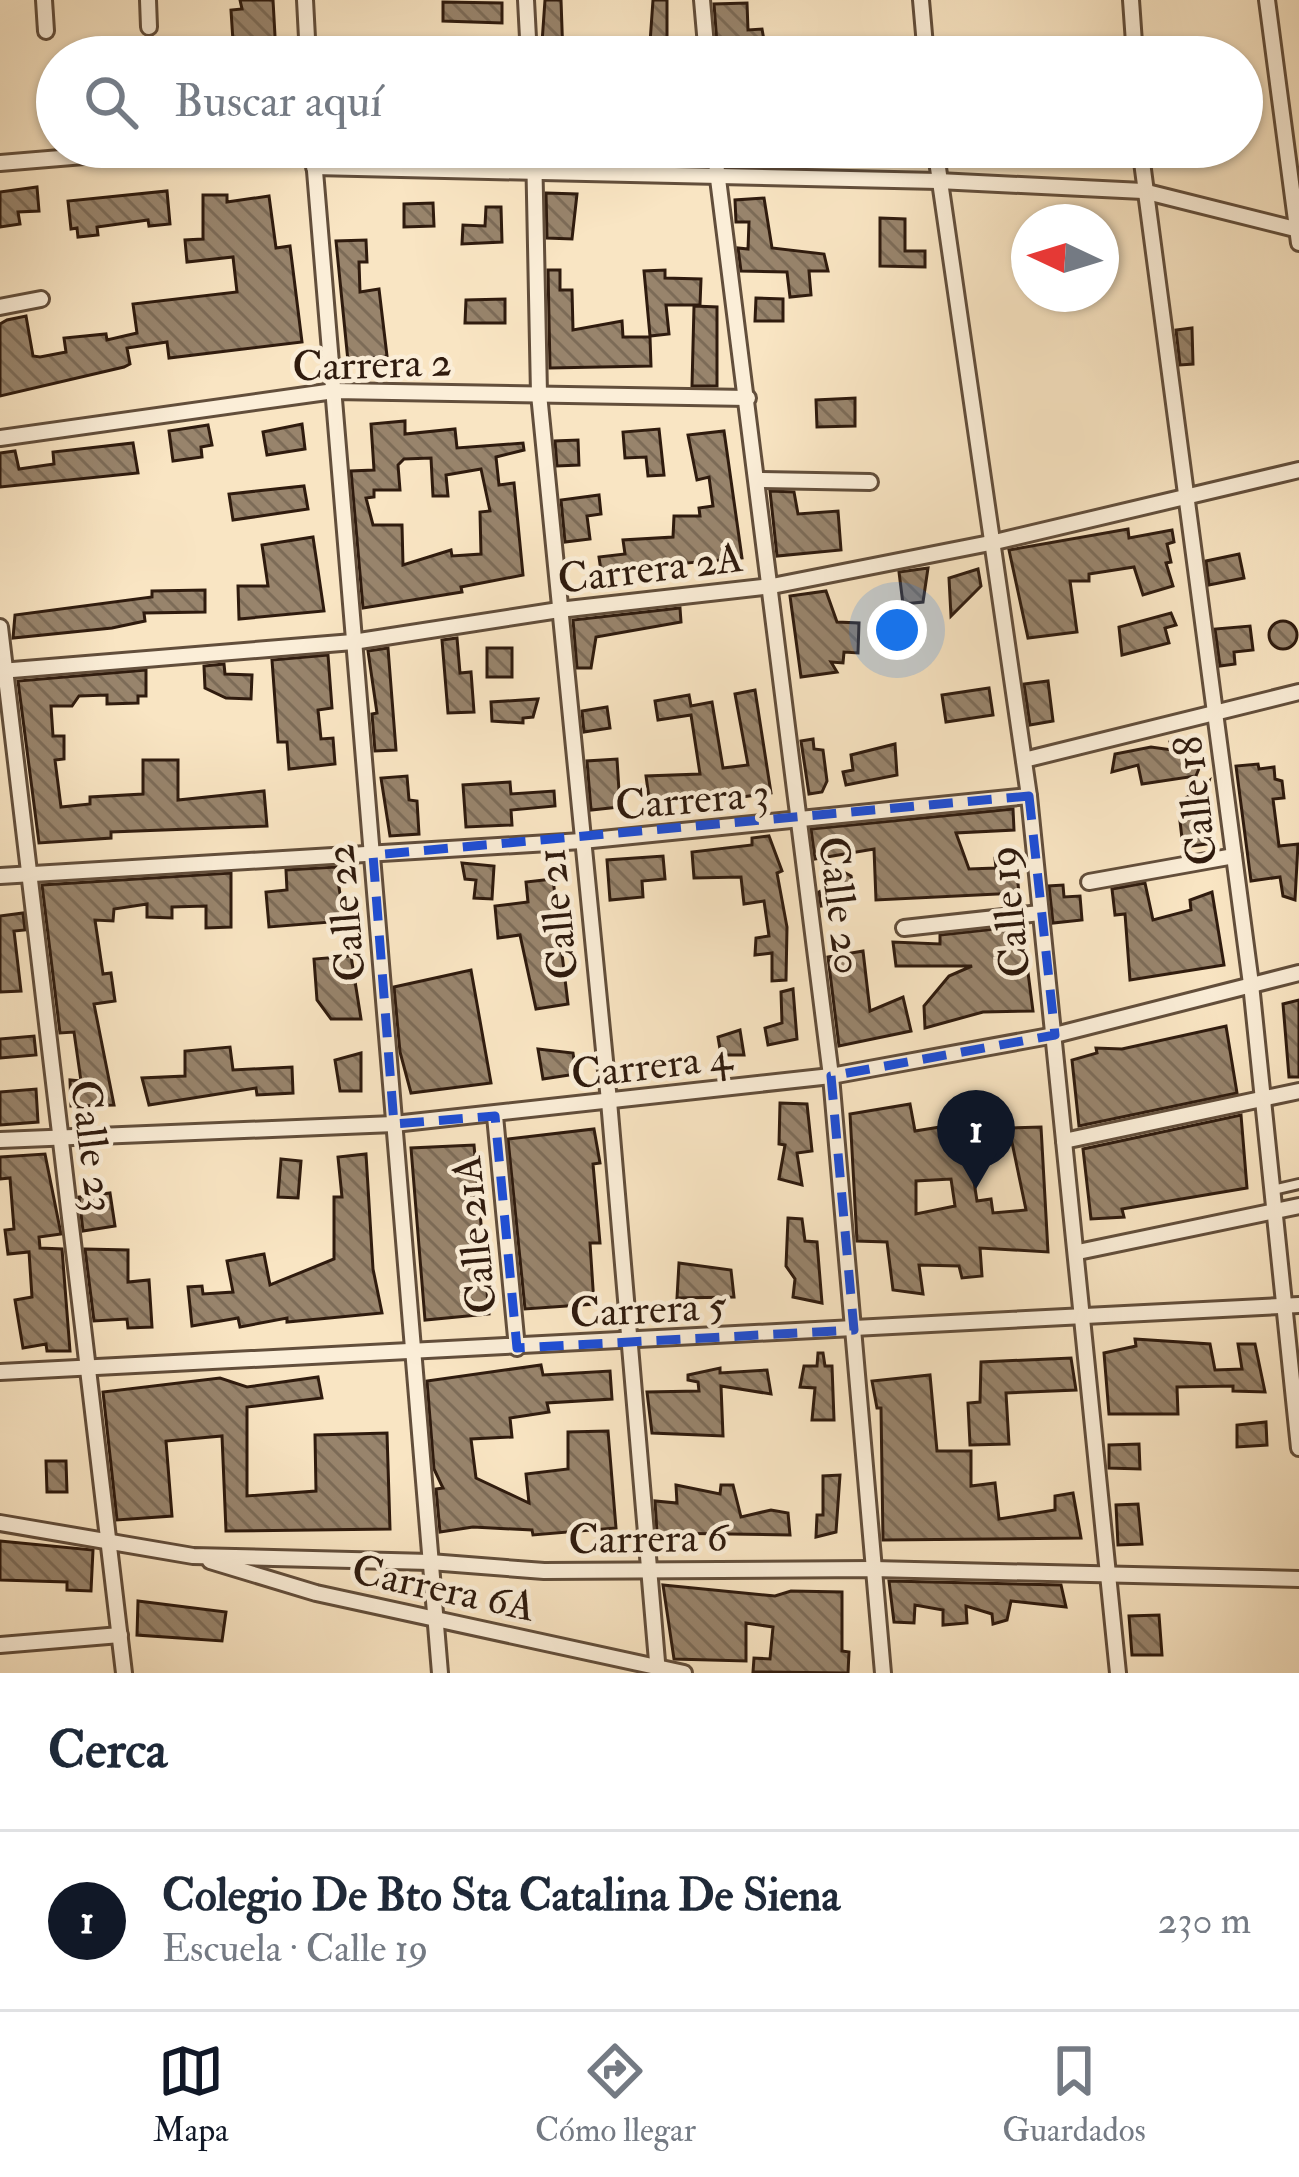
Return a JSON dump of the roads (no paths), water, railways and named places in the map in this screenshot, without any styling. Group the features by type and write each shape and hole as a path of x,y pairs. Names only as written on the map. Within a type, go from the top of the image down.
{"street":[{"path":"44,0 46,31"},
{"path":"148,0 148,27"},
{"path":"305,0 307,36"},
{"path":"526,0 528,36"},
{"path":"702,0 705,36"},
{"path":"921,0 924,36"},
{"path":"1131,0 1134,36"},
{"path":"369,168 717,180 938,181 1143,191 1298,234 1267,0"},
{"path":"0,163 36,160"},
{"name":"Calle 22","path":"314,168 440,1673"},
{"name":"Calle 21","path":"535,168 539,394 609,1101 658,1670"},
{"name":"Calle 20","path":"716,168 831,1076 883,1673"},
{"name":"Calle 19","path":"937,168 1029,796 1118,1673"},
{"name":"Calle 18","path":"1141,168 1251,984 1299,1448"},
{"path":"0,307 41,299"},
{"name":"Carrera 2","path":"0,438 334,391 748,398"},
{"name":"Carrera 2A","path":"3,670 353,642 559,610 772,586 994,542 1299,470"},
{"path":"758,480 870,482"},
{"name":"Calle 23","path":"0,627 124,1673"},
{"path":"1024,760 1299,692"},
{"name":"Carrera 3","path":"0,876 581,842 1029,796"},
{"path":"1089,882 1234,856"},
{"path":"904,928 1040,913"},
{"name":"Carrera 4","path":"0,1140 394,1124 831,1076 1054,1035 1299,973"},
{"path":"1064,1141 1299,1091"},
{"name":"Calle 21A","path":"495,1116 518,1348"},
{"path":"1078,1252 1299,1206"},
{"name":"Carrera 5","path":"0,1372 627,1344 1299,1305"},
{"name":"Carrera 6","path":"0,1523 193,1556 430,1562 544,1571 874,1569 1299,1579"},
{"name":"Carrera 6A","path":"193,1556 316,1593 684,1673"},
{"path":"0,1646 120,1635"}],"lane":[{"path":"1271,1190 1299,1184"}],"place":[{"name":"Colegio De Bto Sta Catalina De Siena","path":"976,1189"}]}
